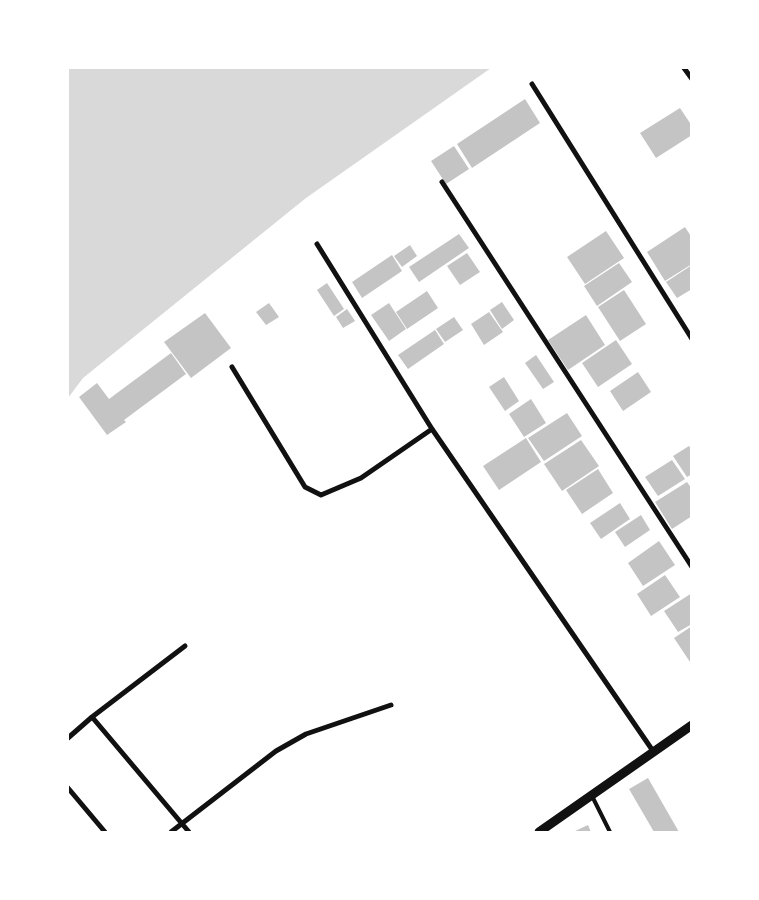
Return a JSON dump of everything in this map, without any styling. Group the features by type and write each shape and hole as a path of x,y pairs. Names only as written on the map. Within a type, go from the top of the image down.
{"street":[{"path":"684,68 692,79"},
{"path":"532,84 692,339"},
{"path":"442,182 692,567"},
{"path":"317,244 432,429 653,751"},
{"path":"232,367 306,487 321,495 361,478 432,429"},
{"path":"68,738 92,717 185,646"},
{"path":"171,832 276,751 306,734 391,705"},
{"path":"92,717 189,832"},
{"path":"538,832 692,725"},
{"path":"68,788 105,832"}],"lane":[{"path":"592,796 610,832"}],"shaded area":[{"path":"68,68 491,68 306,198 83,378 68,398"}],"building":[{"path":"525,99 540,123 472,168 457,144"},
{"path":"680,108 692,126 692,135 656,158 640,133"},
{"path":"454,146 469,169 446,184 431,161"},
{"path":"685,227 692,238 692,264 665,281 647,252"},
{"path":"606,231 624,258 585,284 567,257"},
{"path":"459,234 469,248 419,282 409,267"},
{"path":"410,245 417,256 402,267 394,256"},
{"path":"467,253 480,272 460,285 447,266"},
{"path":"392,255 402,271 362,298 352,282"},
{"path":"619,263 632,282 597,306 584,286"},
{"path":"692,265 692,289 677,298 666,282"},
{"path":"327,283 344,309 334,316 317,290"},
{"path":"624,290 646,324 620,341 598,307"},
{"path":"427,291 438,308 407,329 396,312"},
{"path":"502,302 514,320 502,329 490,310"},
{"path":"269,303 279,317 266,325 256,312"},
{"path":"389,303 406,329 389,341 371,315"},
{"path":"347,309 355,321 343,328 336,317"},
{"path":"489,312 503,332 484,345 471,324"},
{"path":"205,313 231,348 191,378 164,342"},
{"path":"586,315 605,345 568,370 548,340"},
{"path":"454,317 463,330 445,342 436,329"},
{"path":"435,330 444,344 408,369 398,355"},
{"path":"616,340 632,364 598,387 582,363"},
{"path":"171,353 186,374 107,435 79,397 97,383 109,399"},
{"path":"536,355 554,382 543,389 525,363"},
{"path":"638,372 651,392 623,411 610,391"},
{"path":"504,377 519,401 505,411 489,387"},
{"path":"531,399 546,423 524,437 509,414"},
{"path":"567,413 582,436 544,461 528,438"},
{"path":"526,438 541,462 499,490 483,466"},
{"path":"581,440 599,466 562,491 544,464"},
{"path":"689,446 692,450 692,474 687,477 673,456"},
{"path":"672,460 685,479 658,496 645,477"},
{"path":"598,469 613,493 582,514 566,490"},
{"path":"687,482 692,489 692,516 672,529 655,502"},
{"path":"620,503 630,519 601,539 590,523"},
{"path":"641,515 650,530 625,547 615,532"},
{"path":"659,541 675,565 643,586 628,563"},
{"path":"665,575 680,597 651,616 637,594"},
{"path":"692,593 692,624 678,632 664,611"},
{"path":"692,626 692,665 674,638"},
{"path":"648,778 679,832 654,832 629,789"},
{"path":"588,825 591,832 573,832"}]}
